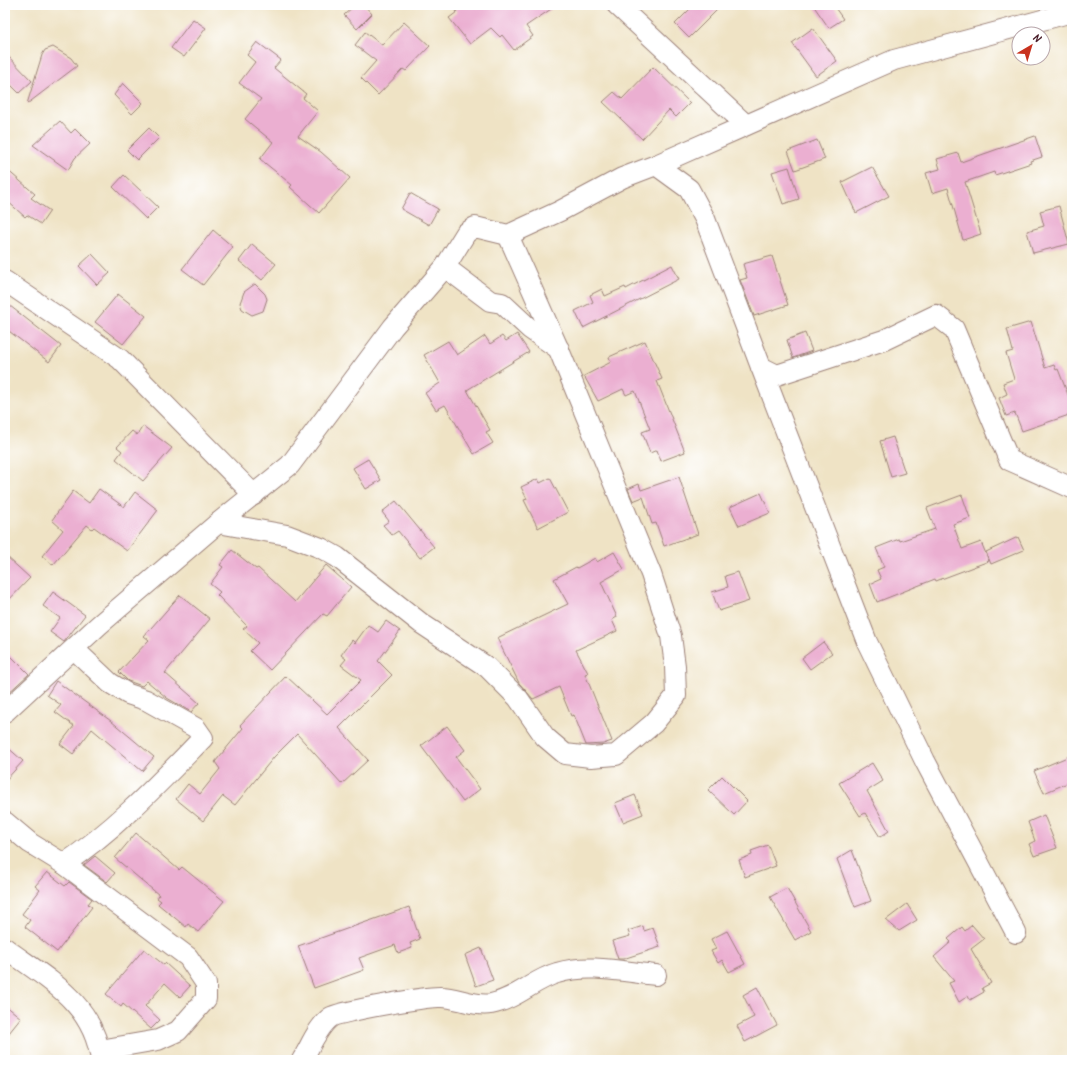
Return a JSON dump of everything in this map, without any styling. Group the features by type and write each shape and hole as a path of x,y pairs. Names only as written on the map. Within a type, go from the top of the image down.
{"street":[{"path":"616,5 746,125"},
{"path":"5,712 218,522 290,465 393,327 445,267 466,233 475,227 508,235 560,211 622,178 656,165 894,60 1072,12"},
{"path":"656,165 689,189 702,213 867,642 925,761 1016,933"},
{"path":"218,522 287,535 321,548 337,557 422,624 487,667 518,698 545,737 565,754 591,757 616,755 654,723 676,696 676,666 671,636 651,574 559,350 508,235"},
{"path":"445,267 490,301 502,303 530,330 559,350"},
{"path":"5,281 120,359 254,495"},
{"path":"761,367 777,375 884,340 936,315 954,329 1008,460 1072,488"},
{"path":"64,864 86,849 124,818 203,738 196,728 146,700 128,694 110,683 74,649"},
{"path":"5,822 30,843 64,864 188,957 206,984 206,999 178,1031 158,1040 101,1055 90,1021 75,1002 5,948"},
{"path":"302,1060 320,1030 331,1017 348,1012 441,997 474,1003 490,1004 510,997 556,973 583,969 656,975"}],"building":[{"path":"355,5 364,5 372,14 357,29 344,15"},
{"path":"452,5 557,5 526,26 533,36 514,50 502,35 500,37 491,28 470,44 449,18 457,12"},
{"path":"694,5 722,5 689,38 675,24"},
{"path":"813,5 833,5 843,19 829,28"},
{"path":"193,19 206,28 184,57 171,48"},
{"path":"404,22 430,46 406,71 403,69 378,95 361,78 376,61 355,45 365,32 382,45"},
{"path":"813,28 837,61 816,76 792,43"},
{"path":"257,42 281,60 274,68 306,94 303,98 318,111 298,136 321,152 350,178 319,213 290,187 292,185 260,159 273,142 245,119 261,99 239,83 255,62 247,55"},
{"path":"53,47 71,58 77,66 27,104 42,55 45,50"},
{"path":"5,53 32,81 19,93 5,79"},
{"path":"653,67 690,103 676,117 669,110 642,139 603,102 614,92 622,99"},
{"path":"123,83 143,103 132,114 114,95"},
{"path":"60,121 71,133 75,129 90,144 75,158 68,170 33,145"},
{"path":"149,128 159,138 137,160 127,150"},
{"path":"1035,136 1042,157 1030,161 1031,163 995,175 994,172 965,182 981,234 963,240 948,188 932,193 926,173 940,169 937,159 958,153 961,162"},
{"path":"817,140 825,159 795,170 788,151"},
{"path":"789,167 799,199 783,204 772,172"},
{"path":"872,167 889,196 856,213 842,182"},
{"path":"5,168 35,194 31,198 50,211 41,224 27,215 25,217 5,199"},
{"path":"124,175 158,207 146,219 113,187"},
{"path":"410,193 438,209 429,225 401,209"},
{"path":"1059,206 1069,244 1033,253 1027,231 1044,226 1040,211"},
{"path":"213,230 233,247 203,285 182,269"},
{"path":"252,244 276,264 262,280 239,261"},
{"path":"92,254 110,273 97,285 79,266"},
{"path":"772,256 788,305 754,316 740,280 747,278 743,264"},
{"path":"672,265 679,279 583,328 575,311 593,302 590,295 602,289 605,296 625,287 626,289"},
{"path":"255,284 265,294 267,299 263,311 252,315 242,309 240,303 244,292"},
{"path":"118,294 146,316 123,344 95,322"},
{"path":"5,302 61,346 49,362 5,328"},
{"path":"1031,322 1045,368 1054,365 1056,370 1058,369 1072,405 1072,414 1022,431 1015,413 1006,416 999,398 1007,394 1003,383 1014,379 1006,353 1013,351 1007,329"},
{"path":"805,333 812,351 793,358 787,340"},
{"path":"517,334 529,352 467,390 490,430 486,432 493,443 474,454 445,405 436,410 425,393 440,383 424,355 448,341 457,355 485,336 490,344 502,336 506,341"},
{"path":"645,341 662,379 657,381 685,452 661,461 657,450 650,453 642,432 650,429 635,391 626,395 623,389 598,401 584,376 611,362 609,357"},
{"path":"143,426 172,448 143,481 116,459 122,451 117,447 132,431 137,435"},
{"path":"893,437 905,473 891,477 880,441"},
{"path":"368,459 381,480 366,489 353,468"},
{"path":"679,477 698,534 664,546 656,523 652,524 643,497 633,501 628,489 639,484 641,490"},
{"path":"550,478 568,512 538,528 524,500 527,499 521,487 538,479 540,483"},
{"path":"99,489 124,507 135,492 158,510 127,551 94,527 92,529 87,525 53,565 42,556 63,530 52,520 73,491 89,503"},
{"path":"761,493 770,513 739,526 730,507"},
{"path":"962,495 970,518 953,524 962,549 981,542 989,561 936,581 935,579 877,602 870,584 881,579 877,570 884,567 876,548 899,539 900,541 935,529 927,508"},
{"path":"396,501 434,547 420,558 398,531 392,535 383,525 389,521 382,512"},
{"path":"1018,537 1024,550 991,564 986,552"},
{"path":"232,550 256,569 258,568 295,602 326,565 351,587 327,616 323,614 270,670 250,651 258,643 243,629 247,626 217,595 220,592 210,584 223,567 220,565"},
{"path":"614,552 624,569 601,582 617,617 612,620 617,631 576,650 588,673 585,674 612,741 603,744 586,745 574,715 571,716 559,687 533,699 519,683 497,638 568,604 554,579 595,558 597,562"},
{"path":"5,555 30,578 5,604"},
{"path":"738,572 749,601 719,611 712,592 728,587 725,576"},
{"path":"53,592 85,615 64,642 50,632 60,618 43,606"},
{"path":"180,595 210,619 165,673 199,703 191,712 167,698 147,681 142,686 128,681 119,672 149,640 144,636"},
{"path":"386,621 400,631 378,661 392,675 339,728 368,760 342,784 297,734 274,757 235,805 223,796 203,821 176,799 188,784 200,794 220,769 215,762 243,728 240,725 286,676 327,714 361,680 341,665 346,659 341,655 352,640 355,643 368,625 378,632"},
{"path":"823,642 832,653 810,669 802,658"},
{"path":"5,650 29,674 5,696"},
{"path":"56,681 111,721 154,757 142,771 92,729 73,754 60,744 74,726 55,712 61,705 47,695"},
{"path":"447,726 465,750 456,757 480,789 463,802 421,746"},
{"path":"5,745 23,761 5,781"},
{"path":"1072,755 1072,781 1044,793 1034,771"},
{"path":"872,763 883,781 867,791 889,831 880,837 865,813 860,816 839,783"},
{"path":"722,776 747,801 734,815 708,790"},
{"path":"635,795 643,814 623,822 615,803"},
{"path":"1044,815 1057,848 1034,856 1029,844 1035,841 1028,822"},
{"path":"136,833 179,870 182,867 224,901 198,932 188,924 186,927 158,904 161,901 157,898 159,895 115,858"},
{"path":"768,845 776,866 745,877 739,860 752,855 751,851"},
{"path":"852,850 871,901 855,907 837,859"},
{"path":"95,856 115,873 107,882 84,865"},
{"path":"47,872 65,886 69,882 92,899 88,904 92,907 57,952 25,927 30,920 22,914 40,890 35,886"},
{"path":"787,888 811,931 795,940 770,897"},
{"path":"907,904 917,920 899,931 886,920"},
{"path":"409,907 420,939 410,943 412,948 398,953 395,945 359,958 364,970 314,988 298,946"},
{"path":"972,925 984,939 971,949 991,983 982,988 984,992 970,1000 968,996 959,1002 949,983 954,981 934,957 951,942 948,939 962,927 965,931"},
{"path":"643,926 644,931 653,928 660,947 623,959 618,959 612,941 630,936 628,931"},
{"path":"727,931 745,964 729,972 722,960 718,963 711,951 716,949 711,939"},
{"path":"481,948 493,980 476,986 465,955"},
{"path":"144,949 164,965 165,963 190,986 180,997 165,983 145,1006 160,1020 151,1029 123,1004 121,1007 106,994"},
{"path":"757,987 777,1025 745,1042 737,1026 754,1017 743,995"},
{"path":"5,1005 21,1018 5,1038"}]}
